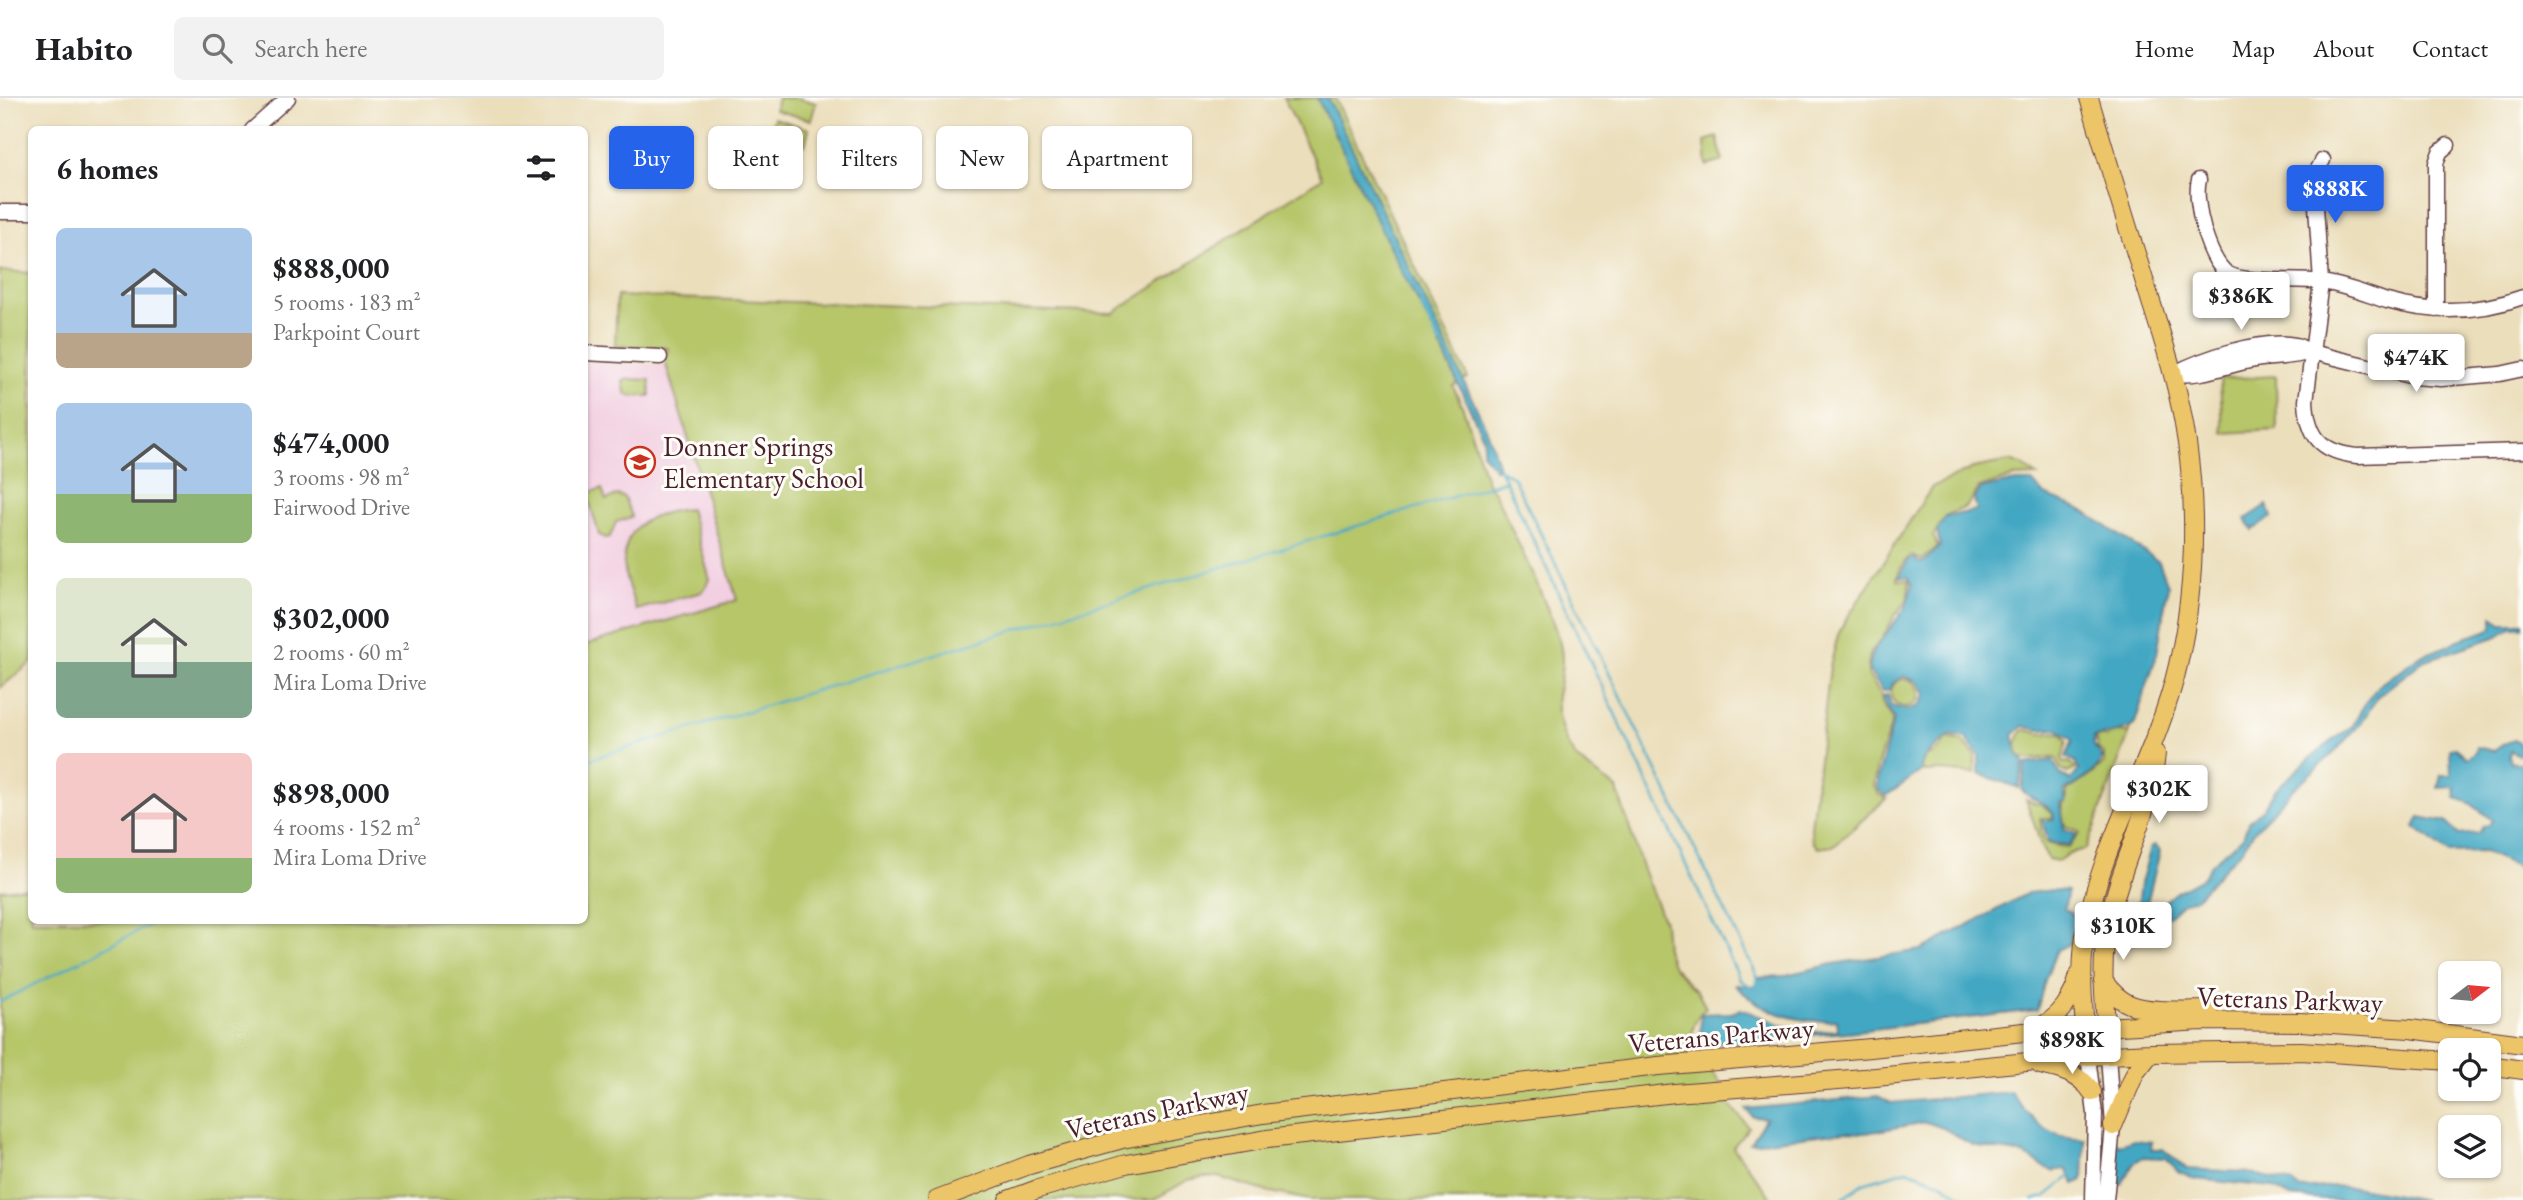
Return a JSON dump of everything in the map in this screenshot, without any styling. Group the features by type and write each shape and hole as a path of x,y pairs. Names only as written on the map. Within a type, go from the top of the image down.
{"main road":[{"path":"2088,1056 2083,958 2090,912 2103,865 2157,736 2181,651 2193,553 2190,478 2173,374 2089,98"},
{"path":"2108,1055 2103,981 2106,940 2113,905 2153,781 2157,736"},
{"path":"2024,1032 2056,1018 2077,983 2083,958"},
{"path":"2103,981 2129,1004 2164,1010 2270,1010 2353,1014 2385,1017 2412,1030"},
{"name":"Veterans Parkway","path":"937,1200 1029,1165 1122,1139 1263,1114 1658,1066 2024,1032 2202,1021 2300,1022 2412,1030 2523,1044"},
{"name":"Veterans Parkway","path":"1008,1200 1126,1164 1267,1139 1675,1093 2088,1056 2151,1053 2301,1051 2438,1060"},
{"path":"2112,1133 2135,1073 2151,1053"},
{"path":"2029,1062 2058,1069 2084,1081 2092,1092"},
{"path":"2501,1067 2523,1070"}],"street":[{"path":"256,126 288,98"},
{"path":"2436,310 2436,163 2440,152 2448,145"},
{"path":"2323,160 2314,176 2321,282 2306,401 2311,432 2320,443 2334,452 2357,456 2523,451"},
{"path":"2199,180 2196,200 2211,248 2220,267 2236,278 2321,282 2412,307 2436,310 2482,308 2523,297"},
{"path":"0,212 28,212"},
{"path":"2173,374 2197,362 2249,348 2289,344 2298,345 2311,352 2414,377 2441,379 2500,374 2523,369"},
{"path":"588,353 660,356"},
{"path":"2106,1200 2112,1133 2108,1055"},
{"path":"2088,1056 2095,1136 2093,1200"}],"shaded area":[{"name":"Donner Springs Elementary School","path":"588,361 666,365 737,600 588,644"}],"green space":[{"path":"778,98 797,98 816,103 811,120 775,110"},
{"path":"1284,98 1335,98 1468,378 1453,386 1463,408 1488,486 1494,491 1527,562 1560,642 1562,662 1557,703 1564,737 1581,763 1617,789 1642,867 1664,922 1666,949 1673,967 1697,991 1706,1008 1694,1024 1692,1037 1695,1050 1719,1082 1730,1105 1749,1127 1733,1147 1773,1200 1309,1200 1218,1177 1203,1177 1188,1180 1153,1200 0,1200 0,890 28,887 28,924 588,924 588,644 737,600 666,365 668,348 615,346 617,296 1113,313 1322,178"},
{"path":"774,118 799,126 772,126"},
{"path":"803,127 809,129 803,144"},
{"path":"1717,137 1723,161 1707,166 1705,141"},
{"path":"0,271 28,273 28,665 0,688"},
{"path":"2276,376 2277,430 2223,433 2220,379"},
{"path":"627,379 650,380 650,396 629,396 625,392 623,382"},
{"path":"2010,461 2037,476 2013,477 1979,488 1966,507 1947,515 1933,536 1938,546 1922,560 1911,556 1901,568 1897,578 1908,580 1907,601 1895,615 1880,642 1870,652 1868,667 1868,675 1881,695 1882,704 1892,722 1877,766 1874,787 1879,795 1887,798 1833,846 1818,848 1812,841 1811,828 1830,667 1838,635 1932,487 1973,468"},
{"path":"602,489 606,500 617,495 624,497 632,517 616,522 610,537 599,535 588,493"},
{"path":"690,509 710,580 702,592 636,610 624,567 628,540 635,530 653,517"},
{"path":"1905,679 1915,683 1919,693 1915,703 1905,707 1895,703 1891,693 1895,683"},
{"path":"2131,729 2086,849 2069,853 2058,861 2048,859 2026,799 2040,803 2051,812 2053,818 2040,818 2046,842 2069,847 2080,833 2065,826 2062,814 2067,791 2093,774 2104,763 2104,753 2098,749 2095,738 2106,738 2114,732 2128,733"},
{"path":"2024,730 2041,734 2061,734 2067,741 2062,759 2064,763 2070,762 2076,769 2067,773 2061,769 2056,758 2021,757 2017,743"},
{"path":"1947,738 1962,741 1975,755 1975,774 1924,772 1921,768 1924,758 1940,749"}],"water":[{"path":"1317,98 1328,98 1488,432 1499,468 1495,469 1482,452 1484,439 1432,328"},
{"path":"2011,482 2032,482 2045,495 2082,510 2159,562 2168,586 2157,654 2134,726 2094,737 2093,745 2103,757 2100,763 2087,777 2064,791 2066,801 2061,803 2064,829 2077,834 2069,845 2049,843 2042,820 2054,819 2052,813 2022,790 2026,764 2053,760 2060,774 2071,780 2079,770 2075,761 2066,757 2073,740 2057,729 2039,730 2023,726 2013,735 2018,755 2024,762 2019,788 1979,774 1979,756 1966,738 1951,735 1926,755 1921,771 1886,796 1878,790 1878,777 1894,718 1883,696 1888,695 1891,706 1907,710 1919,706 1925,693 1917,681 1904,676 1893,683 1889,690 1883,691 1869,671 1872,653 1906,607 1912,585 1908,577 1899,577 1908,560 1915,558 1919,563 1924,562 1940,546 1937,530 1946,517 1977,510 1974,499 1981,489"},
{"path":"2267,505 2272,517 2253,530 2246,519"},
{"path":"2493,617 2502,623 2523,623 2523,627 2511,627 2498,636 2423,661 2378,696 2361,723 2334,753 2293,789 2196,898 2183,903 2170,915 2135,929 2141,883 2151,847 2155,845 2160,851 2146,907 2156,909 2176,892 2204,877 2211,864 2243,837 2249,821 2262,810 2276,789 2315,754 2351,727 2379,685 2423,655 2489,630 2493,627"},
{"path":"2514,740 2520,744 2521,752 2518,755 2511,751 2511,762 2523,764 2523,869 2484,852 2448,853 2415,827 2420,817 2446,822 2459,835 2479,833 2483,826 2489,825 2492,820 2470,803 2456,798 2455,787 2438,788 2441,775 2451,775 2450,749 2456,748 2468,758 2476,752 2477,747 2494,751"},
{"path":"2068,891 2064,909 2077,917 2071,943 2057,950 2037,1010 1847,1032 1700,1044 1701,1014 1730,1013 1741,1009 1803,1033 1838,1030 1837,1020 1808,1020 1781,1015 1757,1003 1735,985 1756,986 1758,978 1921,950 2028,893"},
{"path":"2010,1092 2034,1119 2050,1132 2060,1136 2085,1138 2083,1180 2075,1184 2066,1169 2052,1171 2022,1154 1972,1145 1943,1128 1926,1122 1866,1133 1845,1132 1750,1143 1766,1118 1753,1117 1746,1109 1878,1096 1891,1103"},
{"path":"2107,1138 2120,1145 2134,1140 2152,1142 2151,1149 2163,1149 2187,1169 2245,1172 2292,1183 2299,1189 2334,1186 2360,1188 2425,1200 2324,1200 2291,1197 2272,1187 2195,1179 2180,1172 2165,1158 2143,1157 2134,1163 2121,1185 2105,1184"}],"waterway":[{"path":"1421,306 1440,344"},
{"path":"1499,467 1740,980 1752,987"},
{"path":"1502,470 1513,477 1758,978 1756,986"},
{"path":"588,760 1505,481"},
{"path":"2117,923 2138,919"},
{"path":"0,1002 151,924"},
{"path":"1841,1200 1863,1183 1907,1170 1942,1183 1967,1200"},
{"path":"2033,1200 2045,1197 2071,1176"}],"place":[{"name":"Donner Springs Elementary School","path":"640,462"}]}
